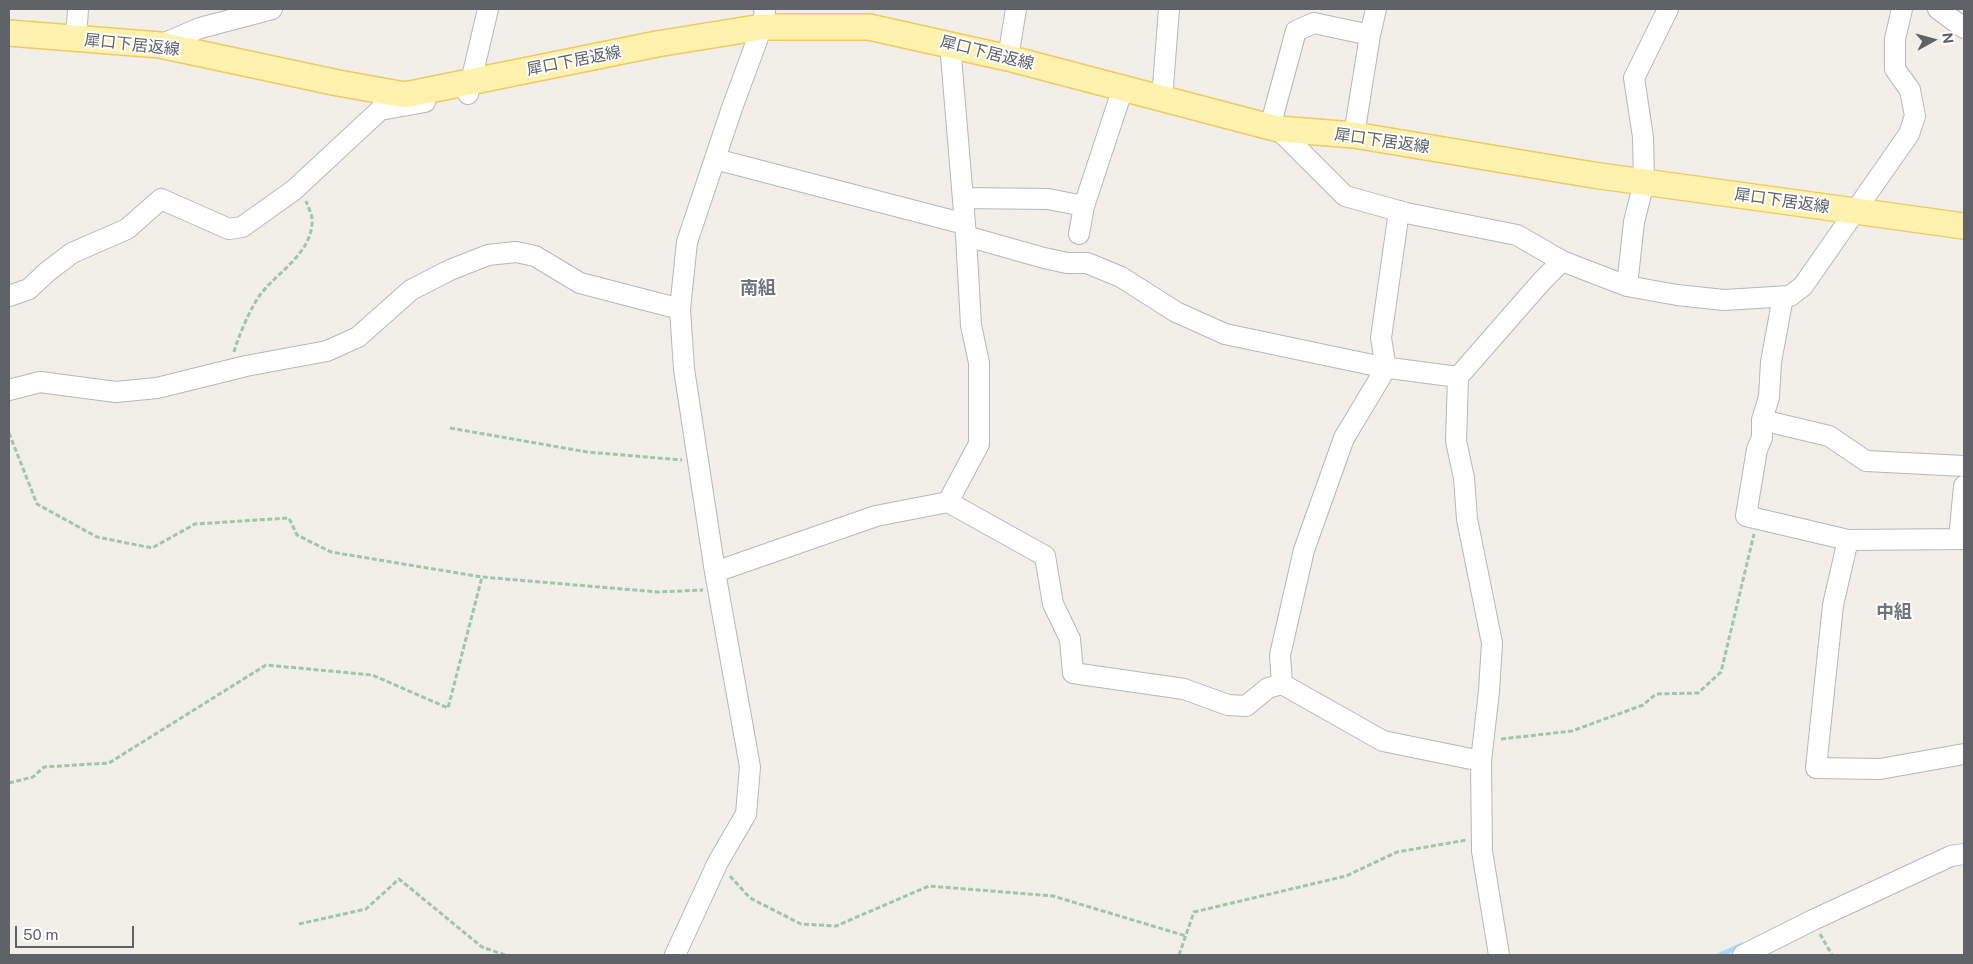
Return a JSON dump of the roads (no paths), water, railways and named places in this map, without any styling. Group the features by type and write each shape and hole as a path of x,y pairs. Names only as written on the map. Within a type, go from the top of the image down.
{"main road":[{"name":"犀口下居返線","path":"9,33 160,45 338,83 405,95 657,44 763,18 869,26 1008,58 1274,128 1354,135 1644,182 1964,226"}],"street":[{"path":"76,38 78,9"},
{"path":"160,45 200,28 272,9"},
{"path":"9,296 29,289 72,253 127,229 161,199 229,229 242,227 300,184 380,110 469,94 488,9"},
{"path":"1008,58 1016,9"},
{"path":"1162,98 1169,9"},
{"path":"1354,135 1370,34 1376,9"},
{"path":"1627,286 1634,222 1644,182 1643,137 1634,78 1668,9"},
{"path":"1370,34 1314,24 1296,31 1274,128 1345,196 1399,211 1517,235 1562,261 1627,286 1677,295 1724,300 1790,296 1803,286 1909,134 1915,116 1910,90 1895,69 1895,39 1902,9"},
{"path":"1938,9 1964,28"},
{"path":"675,955 718,862 746,814 750,767 698,462 684,369 680,309 687,242 763,18"},
{"path":"948,502 979,444 979,363 971,325 966,230 950,44"},
{"path":"1079,234 1084,206 1123,88"},
{"path":"715,160 966,230 1044,258 1087,263 1121,277 1176,312 1225,334 1386,368 1458,377"},
{"path":"963,198 1048,199 1084,206"},
{"path":"1282,684 1280,655 1304,550 1344,438 1386,368 1381,338 1399,211"},
{"path":"9,390 40,382 116,392 157,388 230,370 327,351 358,337 410,290 450,270 488,255 516,252 536,256 580,283 680,309"},
{"path":"1499,955 1482,851 1480,761 1489,691 1492,643 1467,519 1464,478 1456,441 1458,377 1542,280 1562,261"},
{"path":"1783,297 1772,362 1769,397 1762,420 1762,438 1757,449 1746,516 1848,540 1962,539 1964,486"},
{"path":"1762,420 1829,436 1866,461 1964,466"},
{"path":"717,581 876,516 948,502 1045,556 1053,604 1070,639 1073,673 1184,689 1228,705 1246,706 1268,688 1282,684 1383,741 1480,761"},
{"path":"1848,540 1833,606 1816,768 1880,769 1964,754"},
{"path":"1743,955 1813,920 1951,856 1964,854"}],"waterway":[{"path":"1720,955 1742,945"}],"district":[{"name":"南組","path":"758,288"},
{"name":"中組","path":"1894,612"}]}
